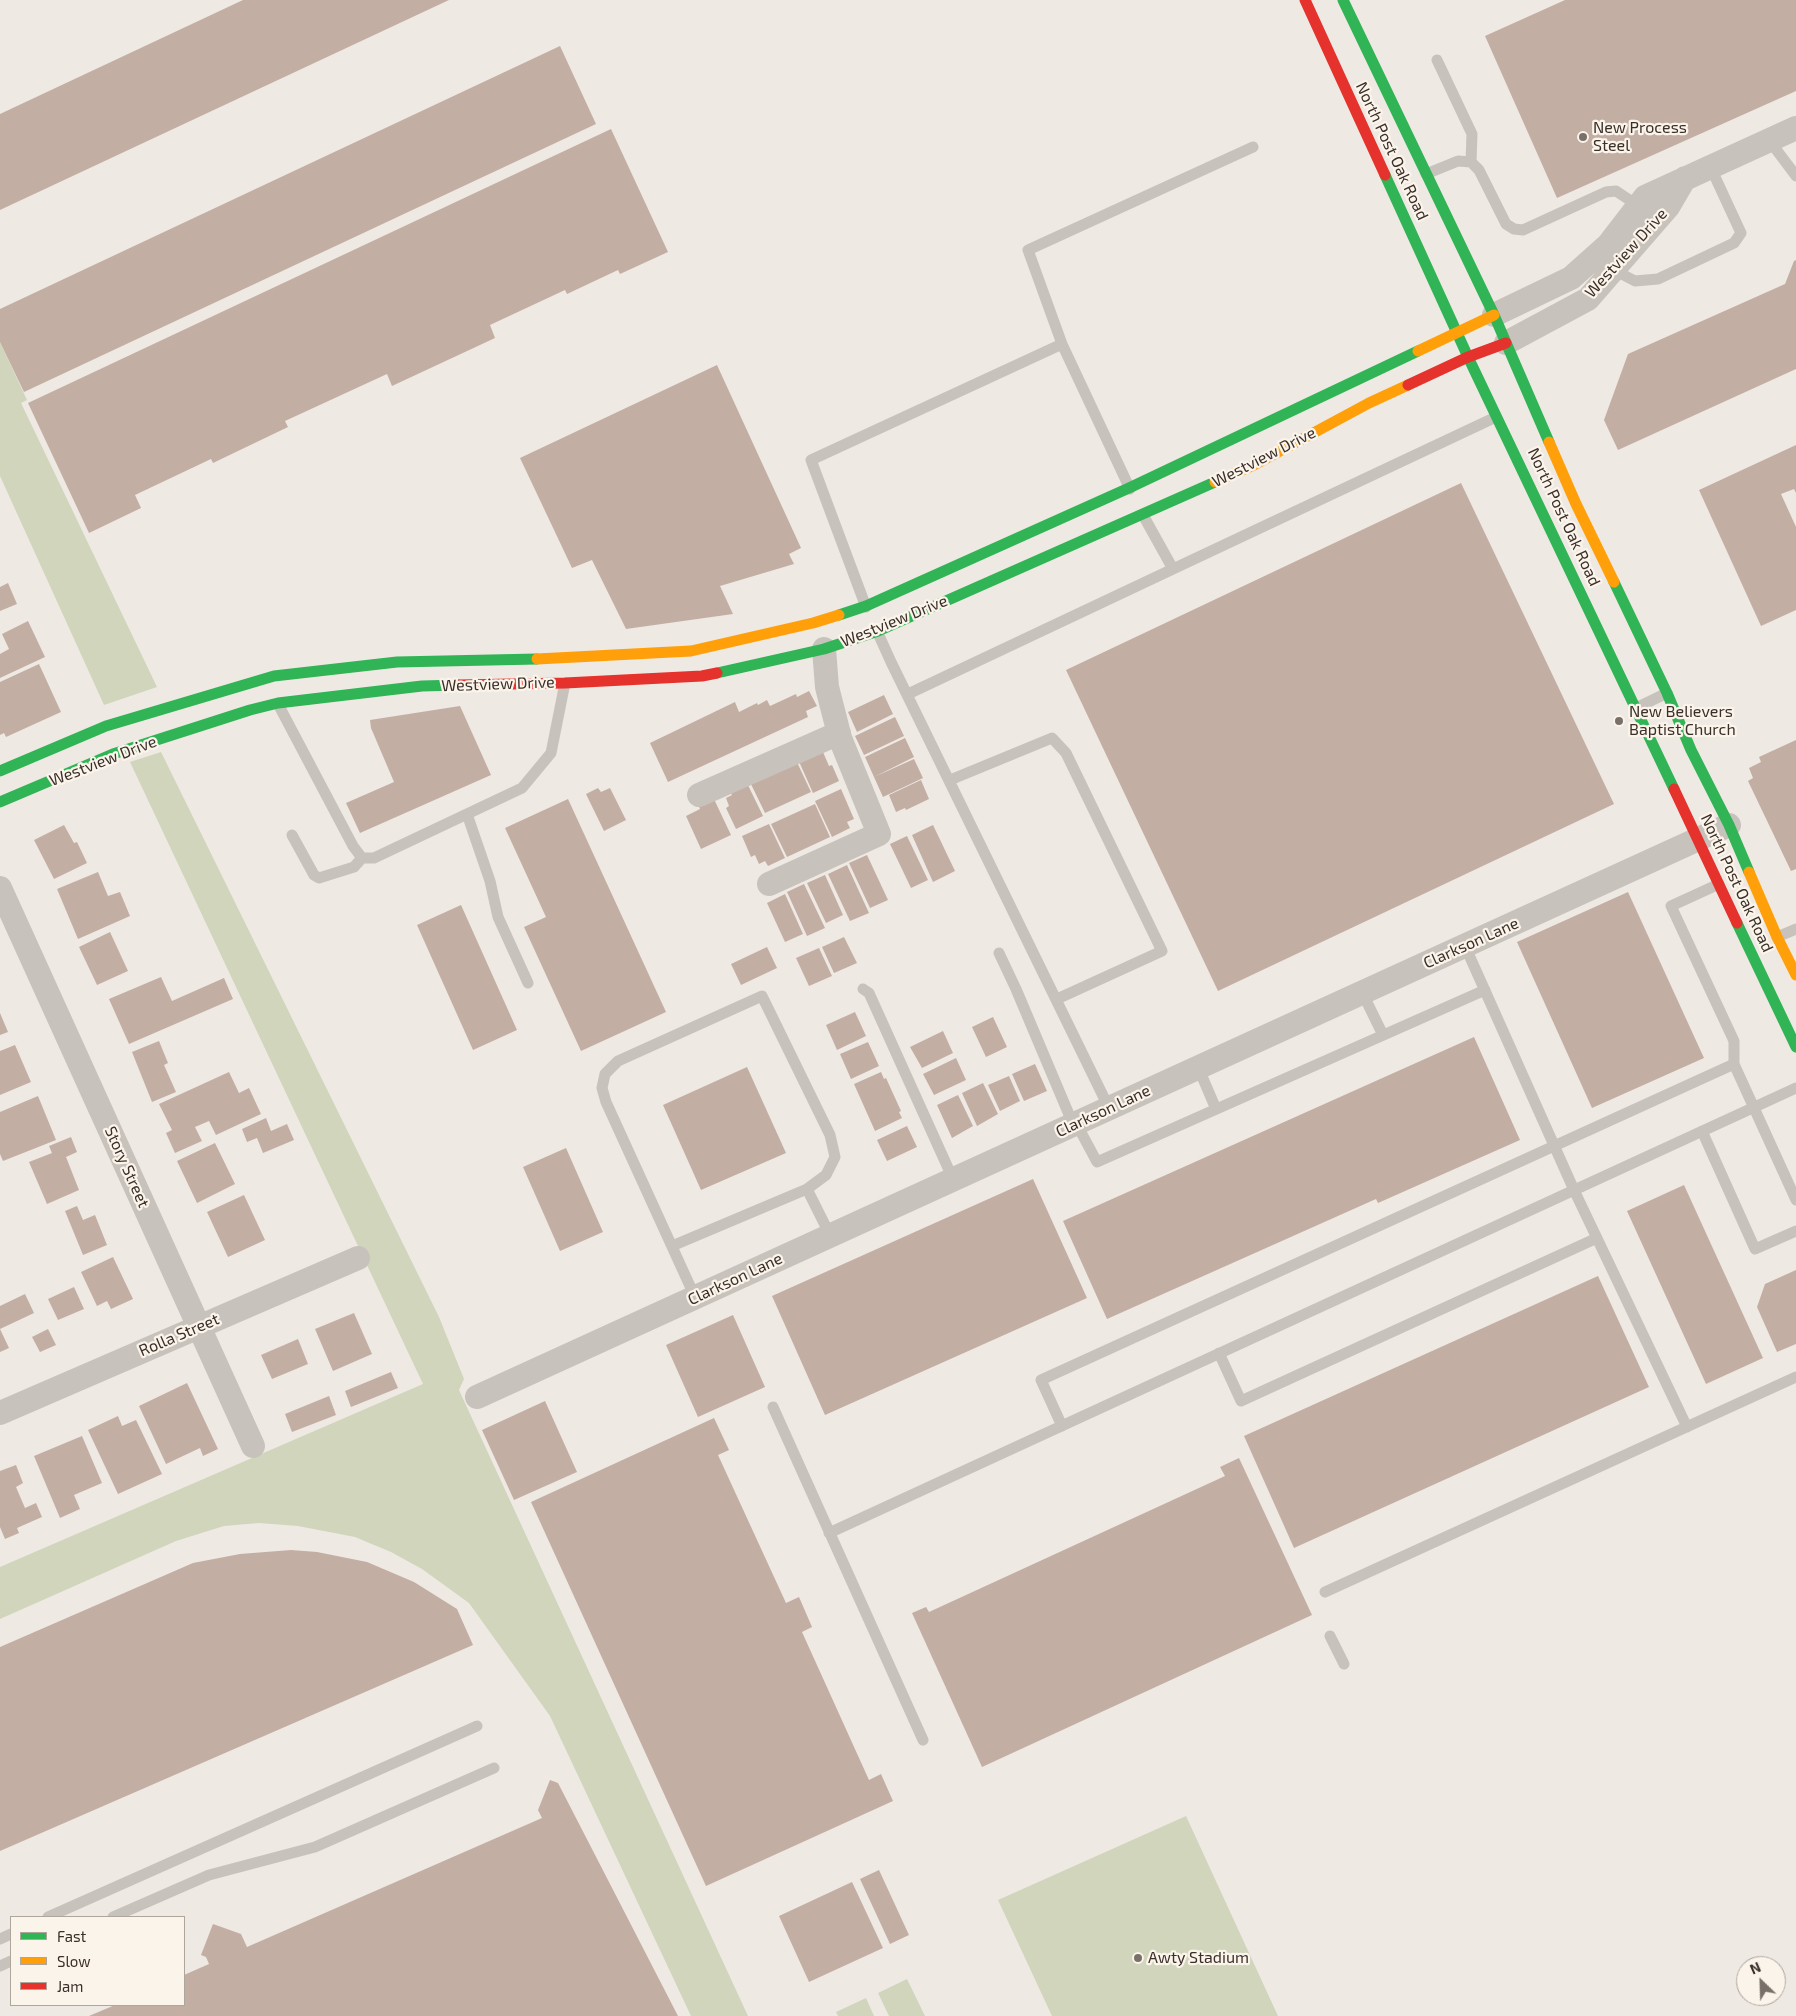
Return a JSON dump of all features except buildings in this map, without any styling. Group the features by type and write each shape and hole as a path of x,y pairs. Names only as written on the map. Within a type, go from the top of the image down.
{"main road":[{"name":"North Post Oak Road","path":"1305,0 1468,357 1498,416 1796,1047"},
{"name":"North Post Oak Road","path":"1343,0 1494,315 1576,504 1667,693 1691,750 1730,825 1796,975"},
{"name":"Westview Drive","path":"0,771 106,726 274,676 396,662 565,658 691,651 813,624 872,619 1136,501 1494,315"},
{"name":"Westview Drive","path":"0,802 113,754 250,710 278,703 422,686 702,676 824,648 872,619 1136,501 1254,465 1369,403 1468,357 1506,343"}],"street":[{"name":"Westview Drive","path":"1494,315 1571,278 1608,244 1645,197 1796,128"},
{"name":"Westview Drive","path":"1506,343 1588,299 1668,207 1685,178"},
{"path":"769,884 879,834 839,733 827,686 824,648"},
{"path":"699,795 839,733"},
{"name":"Clarkson Lane","path":"477,1397 1730,825"},
{"name":"Story Street","path":"0,888 253,1446"},
{"name":"Rolla Street","path":"0,1413 358,1258"}],"lane":[{"path":"1437,60 1472,134 1471,162"},
{"path":"1769,140 1796,176"},
{"path":"1172,569 1136,501 1062,344 1028,250 1253,147"},
{"path":"1426,174 1458,160 1471,162 1479,170 1506,224 1514,229 1524,230 1606,192 1616,191 1637,206"},
{"path":"1614,270 1635,281 1658,279 1734,243 1740,233 1710,166"},
{"path":"1062,344 811,460 890,662 908,694 1109,1108"},
{"path":"908,694 1498,416"},
{"path":"292,835 314,875 319,878 354,867 362,858 374,858 522,788 551,752 565,682"},
{"path":"1636,708 1667,693"},
{"path":"278,703 348,838 362,858"},
{"path":"950,780 1052,738 1066,753 1162,951 1057,999"},
{"path":"466,814 490,881 498,917 528,983"},
{"path":"1719,884 1671,906 1734,1041 1734,1064 1796,1200"},
{"path":"1778,937 1796,929"},
{"path":"1465,946 1574,1190 1687,1427"},
{"path":"999,953 1075,1124 1097,1162 1485,990"},
{"path":"863,989 869,994 953,1179"},
{"path":"1362,992 1383,1035"},
{"path":"672,1246 807,1189 826,1176 835,1157 830,1135 762,996 618,1061 605,1074 602,1088 606,1102 695,1297"},
{"path":"1062,1426 1041,1380 1734,1064"},
{"path":"1198,1067 1216,1109"},
{"path":"829,1533 1796,1088"},
{"path":"1702,1131 1755,1249 1796,1231"},
{"path":"807,1189 830,1235"},
{"path":"1219,1353 1241,1401 1597,1238"},
{"path":"1325,1592 1796,1377"},
{"path":"773,1407 923,1740"},
{"path":"1330,1636 1344,1664"},
{"path":"50,1916 477,1726"},
{"path":"114,1916 209,1875 315,1847 494,1768"}],"green space":[{"path":"0,342 27,400 21,403 157,687 104,705 0,476"},
{"path":"161,752 439,1317 464,1379 459,1390 748,2016 691,2016 550,1716 469,1603 422,1569 391,1552 355,1537 298,1526 259,1523 224,1526 176,1541 0,1619 0,1567 423,1384 130,762"},
{"name":"Awty Stadium","path":"1186,1816 1278,2016 1052,2016 998,1900"},
{"path":"907,1979 925,2016 889,2016 878,1993"},
{"path":"866,1998 874,2016 838,2016 836,2012"}],"traffic: fast":[{"path":"1343,0 1494,315 1549,442"},
{"path":"1385,175 1468,357 1674,789"},
{"path":"839,615 866,606 1129,488 1418,351"},
{"path":"717,673 824,649 878,631 1215,482"},
{"path":"1614,582 1667,693 1691,750 1729,825 1749,872"},
{"path":"0,771 106,726 274,676 397,662 537,659"},
{"path":"0,802 113,754 250,710 278,703 422,686 459,685"},
{"path":"1737,923 1796,1047"}],"traffic: slow":[{"path":"1418,351 1494,315"},
{"path":"1215,482 1254,465 1369,403 1408,385"},
{"path":"1549,442 1576,504 1614,582"},
{"path":"537,659 691,651 813,623 839,615"},
{"path":"1749,872 1777,937 1796,975"}],"traffic: jam":[{"path":"1305,0 1385,175"},
{"path":"1408,385 1468,357 1506,343"},
{"path":"459,685 565,683 702,676 717,673"},
{"path":"1674,789 1737,923"}],"place":[{"name":"New Process Steel","path":"1583,137"},
{"name":"New Believers Baptist Church","path":"1619,721"},
{"name":"Awty Stadium","path":"1138,1958"}]}
